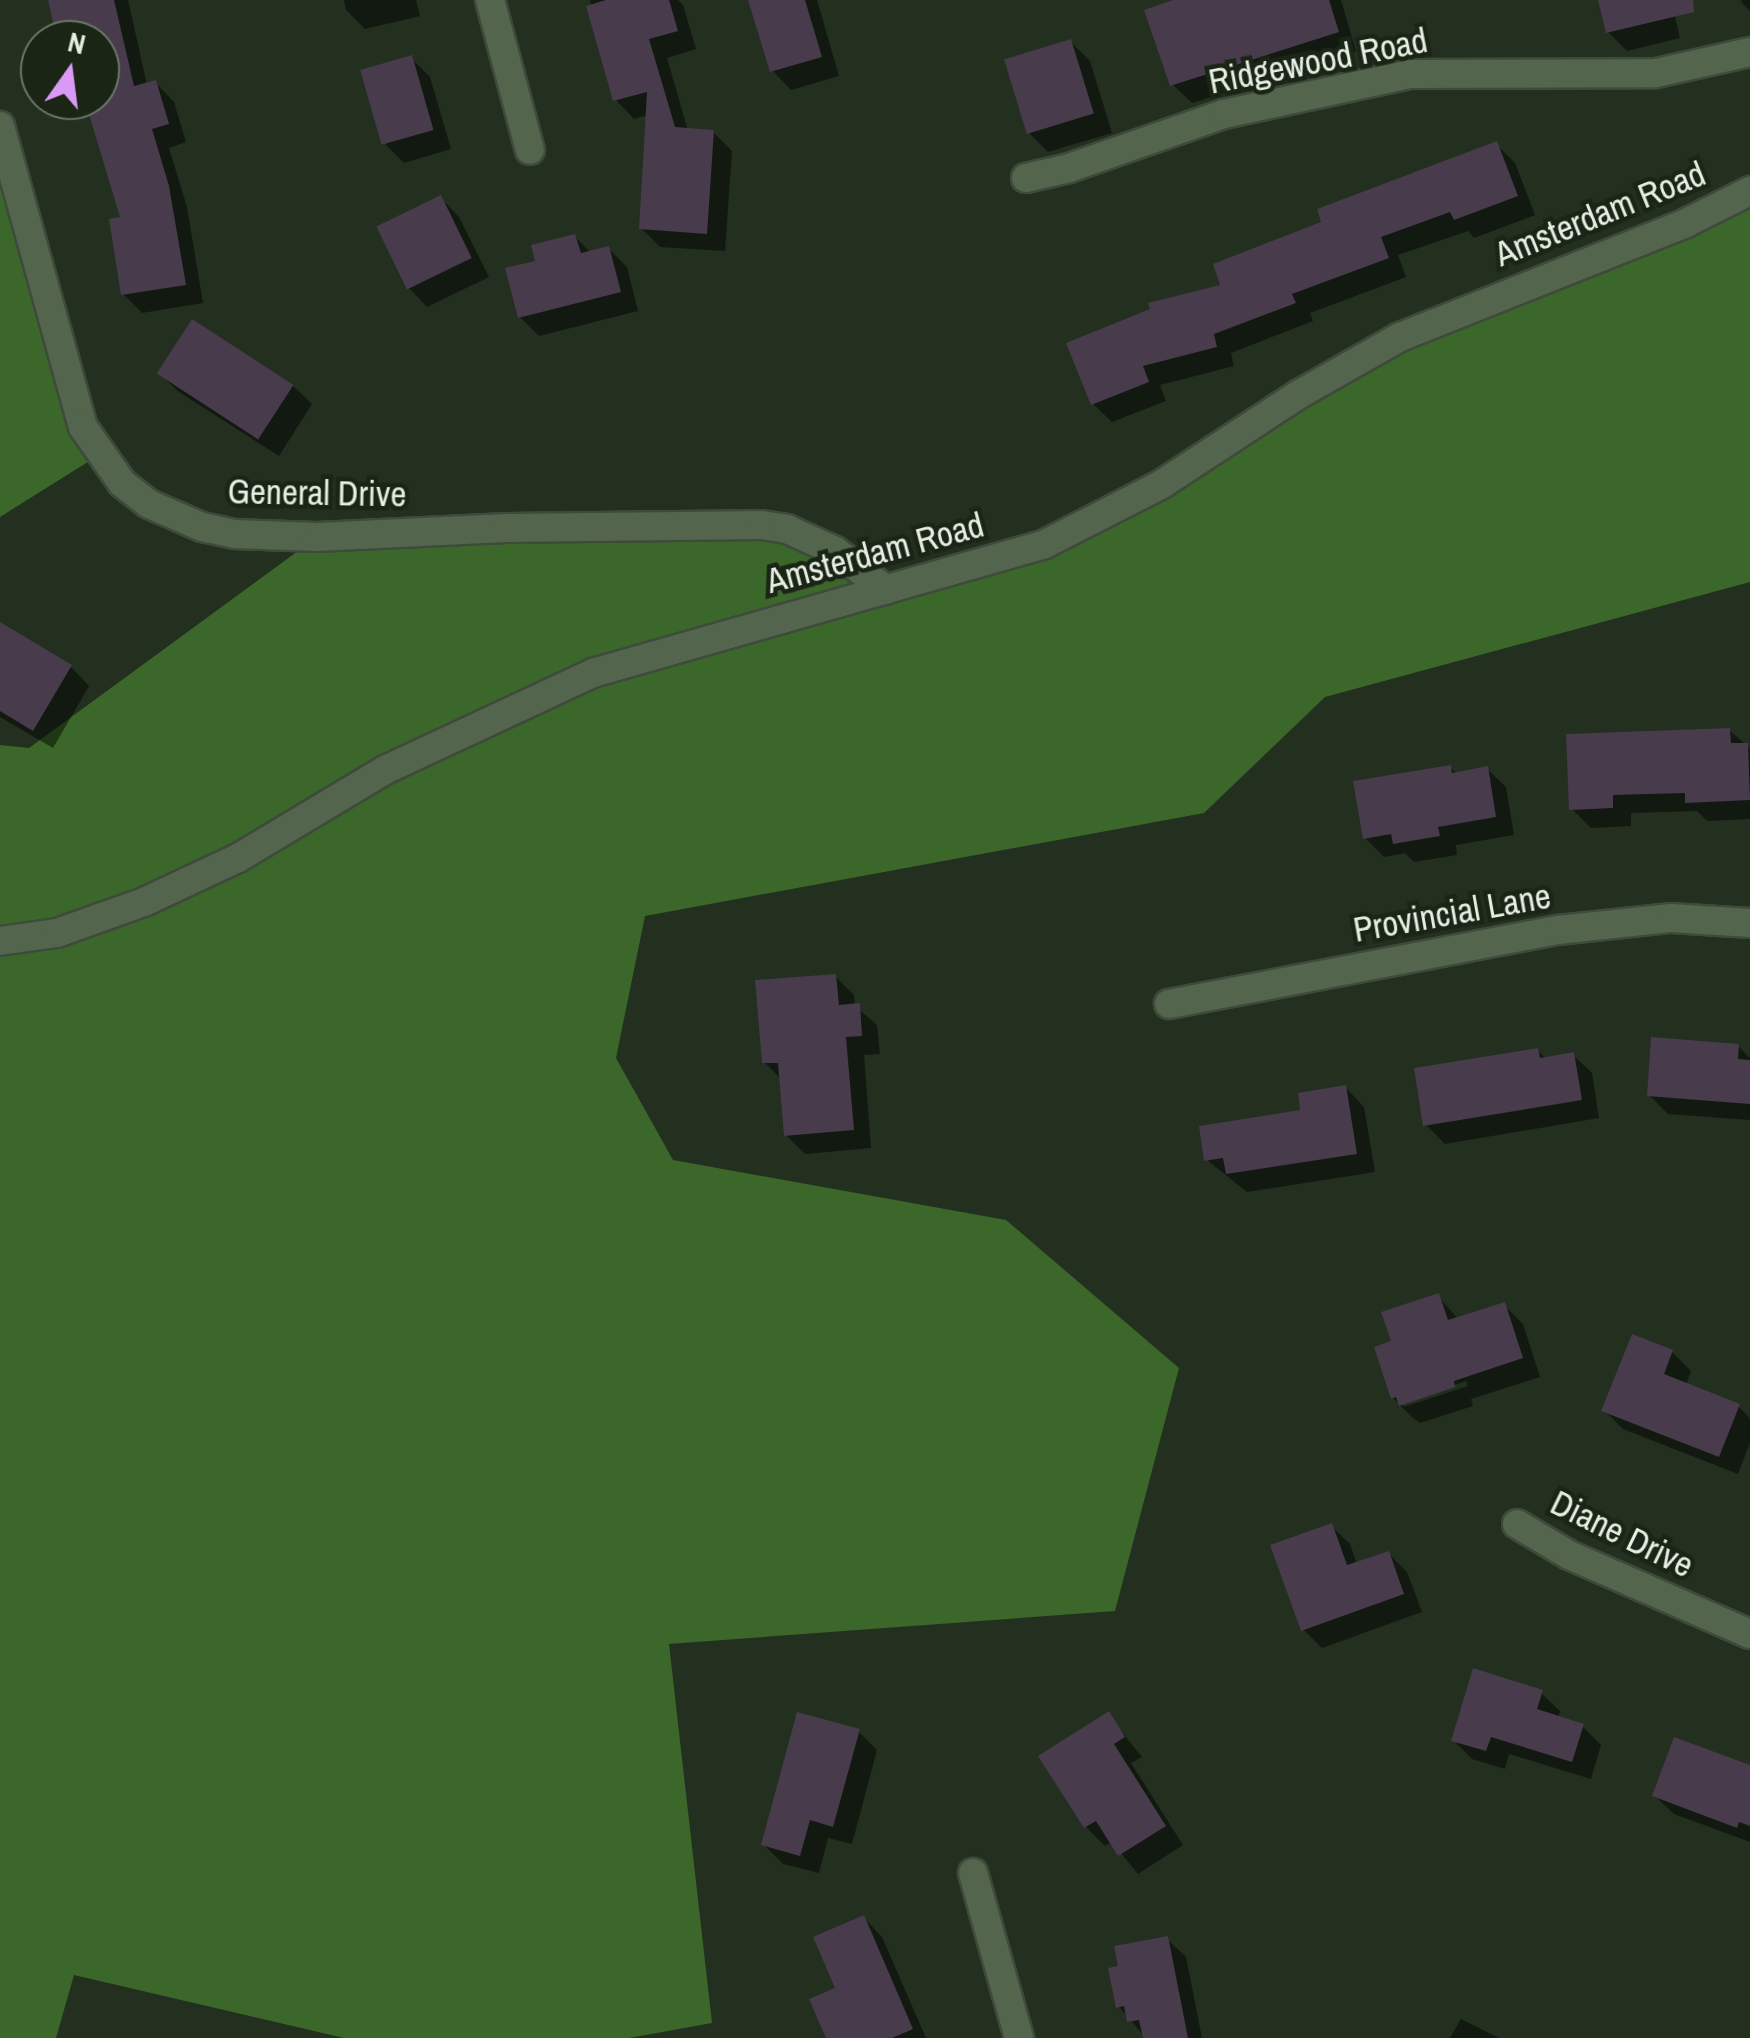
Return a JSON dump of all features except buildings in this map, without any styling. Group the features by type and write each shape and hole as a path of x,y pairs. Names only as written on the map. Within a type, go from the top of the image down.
{"street":[{"path":"490,0 530,150"},
{"name":"Ridgewood Road","path":"1026,178 1070,168 1224,114 1410,74 1656,73 1750,52"},
{"name":"General Drive","path":"0,126 82,427 122,483 149,504 202,527 234,534 317,537 507,528 762,525 787,529 835,551 886,590"},
{"name":"Amsterdam Road","path":"0,941 57,933 144,902 238,858 385,770 593,673 1045,544 1097,521 1224,446 1298,395 1400,337 1686,223 1750,191"},
{"name":"Provincial Lane","path":"1170,1004 1558,930 1670,918 1750,923"},
{"name":"Diane Drive","path":"1517,1524 1569,1555 1750,1634"},
{"path":"974,1872 1019,2038"}],"green space":[{"path":"0,126 99,455 0,517"},
{"path":"1750,191 1750,582 1325,697 1204,813 645,916 616,1058 673,1160 1006,1220 1179,1368 1115,1611 669,1644 712,2023 629,2038 344,2038 74,1975 56,2038 0,2038 0,745 29,748 317,537 762,525 886,589 1045,544 1298,395"}]}
